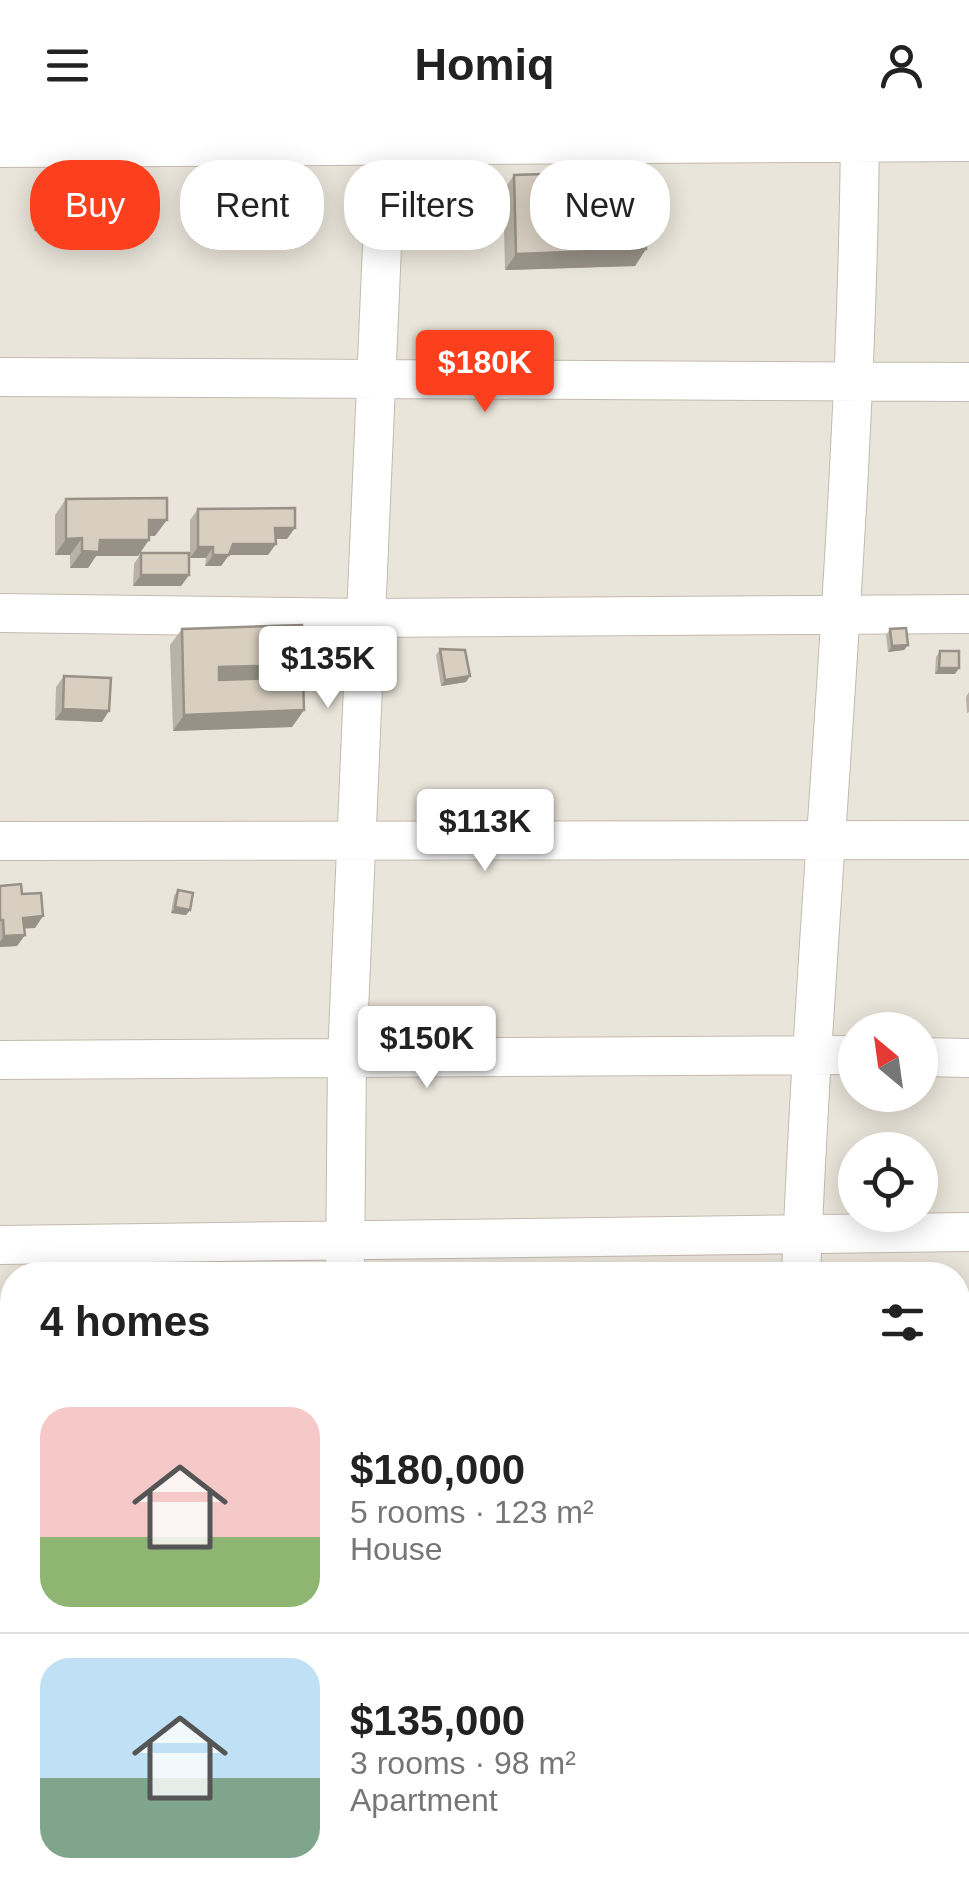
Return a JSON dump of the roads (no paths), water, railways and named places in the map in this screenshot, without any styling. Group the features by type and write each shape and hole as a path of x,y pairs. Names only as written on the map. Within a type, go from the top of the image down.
{"street":[{"path":"802,1262 810,1054 842,615 860,136"},
{"path":"0,148 387,139 860,136 969,142"},
{"path":"345,1258 355,840 387,139"},
{"path":"0,377 969,382"},
{"path":"0,613 366,618 969,614"},
{"path":"0,841 969,840"},
{"path":"0,1060 838,1055"},
{"path":"938,1057 969,1058"},
{"path":"0,1245 345,1258 803,1234 969,1232"}]}
